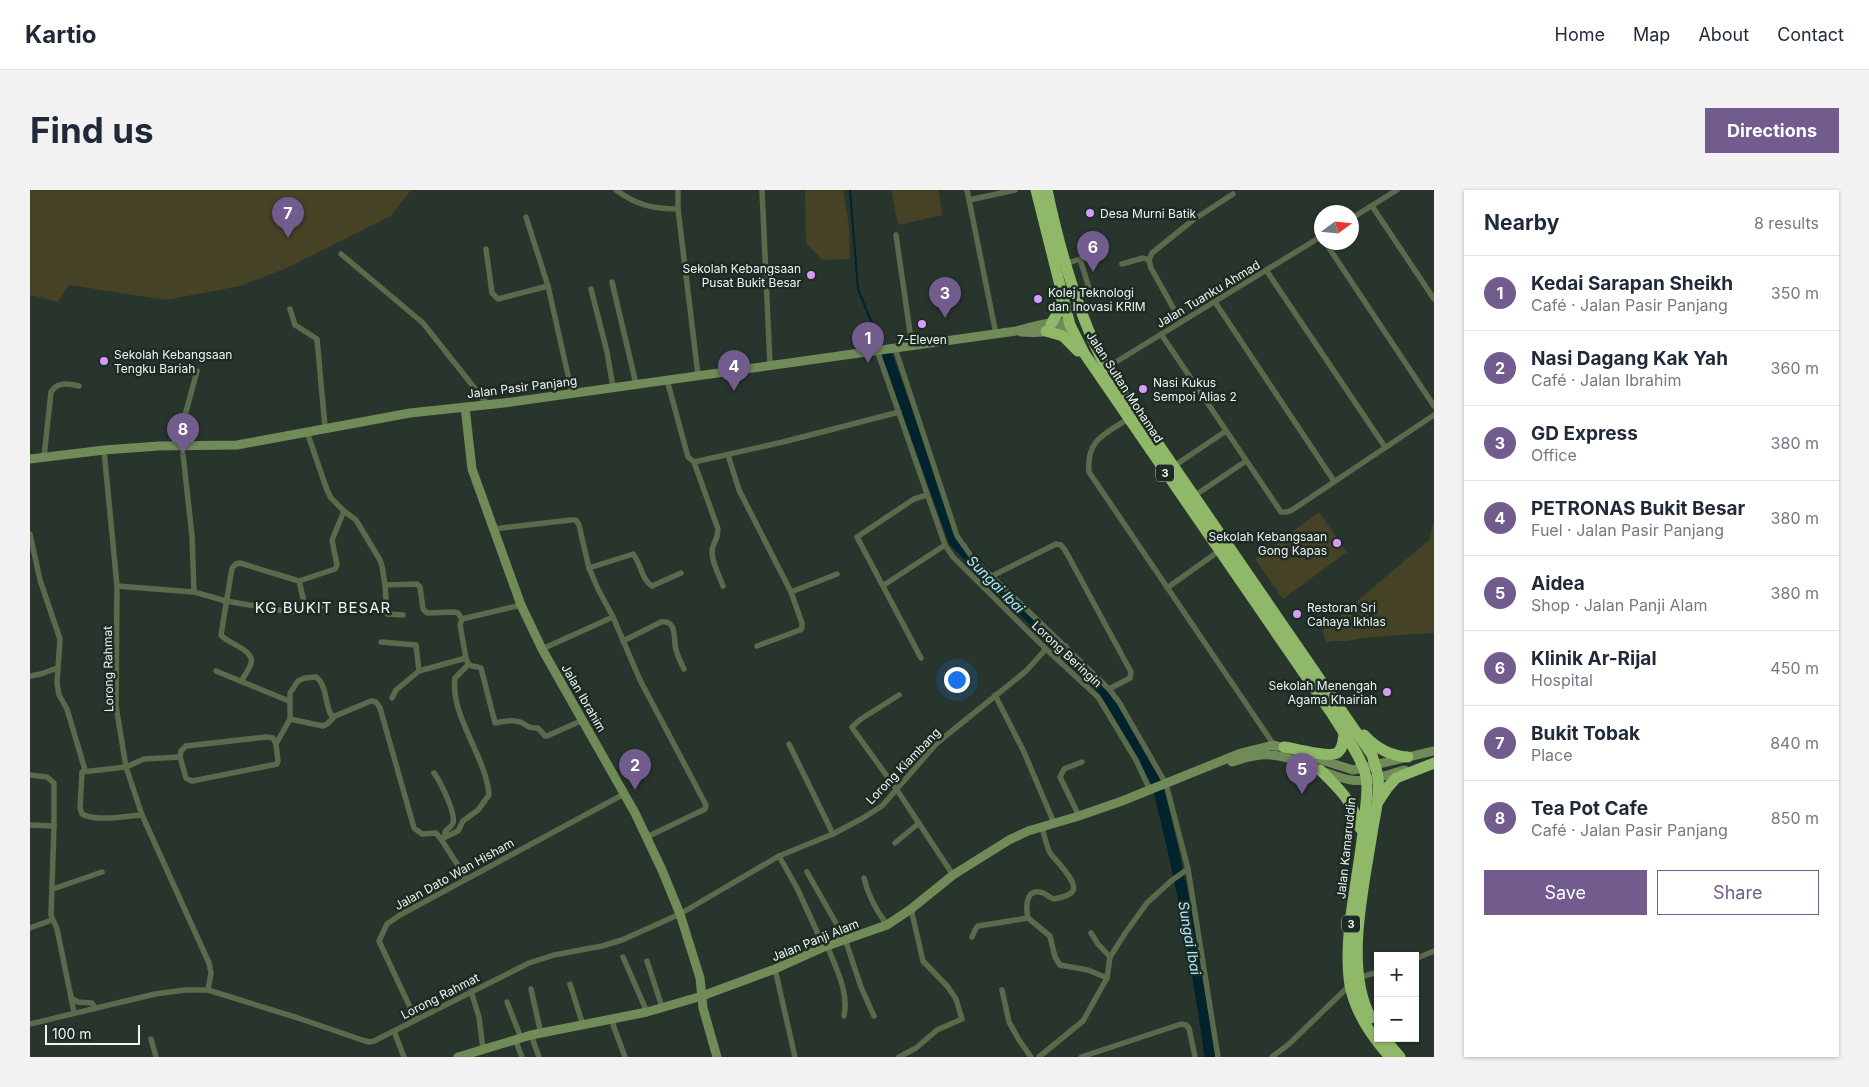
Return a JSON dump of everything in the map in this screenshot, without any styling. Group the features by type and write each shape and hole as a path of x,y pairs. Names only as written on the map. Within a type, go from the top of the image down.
{"highway":[{"name":"Jalan Sultan Mohamad","path":"1036,190 1061,294 1070,324 1084,353 1344,734 1370,767"},
{"name":"Jalan Sultan Mohamad","path":"1047,190 1065,264 1089,336 1106,368 1372,755 1370,767"},
{"path":"1065,264 1074,315 1070,324 1078,329 1106,368"},
{"path":"1061,294 1060,309 1049,327 1068,340 1106,386"},
{"path":"1335,701 1369,740 1395,757 1408,757"},
{"path":"1278,749 1329,754 1337,753 1342,746 1344,734"},
{"path":"1377,803 1396,778 1434,763"},
{"name":"Jalan Kamaruddin","path":"1370,767 1377,803 1359,920 1354,982 1374,1024"},
{"path":"1320,770 1347,798 1357,815 1362,850"},
{"name":"Jalan Kamaruddin","path":"1372,778 1348,952 1360,1014 1381,1048 1390,1057"},
{"path":"1387,1042 1400,1057"}],"main road":[{"name":"Jalan Pasir Panjang","path":"30,459 104,450 182,445 237,445 325,427 410,413 488,405 1016,331 1034,333 1049,327 1064,329 1070,324"},
{"name":"Jalan Ibrahim","path":"464,407 472,469 492,530 521,605 542,649 647,837 680,914 700,978 703,1008 717,1057"},
{"path":"1278,749 1353,770 1434,751"},
{"path":"1278,749 1320,770 1353,780 1372,778 1434,763"},
{"name":"Jalan Panji Alam","path":"458,1057 518,1039 647,1012 702,996 775,969 825,946 887,925 911,909 953,875 1009,840 1042,826 1078,816 1166,784 1240,753 1278,749"}],"street":[{"path":"616,190 639,203 658,209 678,209"},
{"path":"678,190 678,209 698,375"},
{"path":"762,190 770,365"},
{"path":"967,190 996,334"},
{"path":"969,200 1015,190"},
{"path":"1359,214 1398,190"},
{"path":"1181,322 1151,268 1149,260 1155,250 1193,220 1233,194"},
{"path":"1372,206 1434,299"},
{"path":"526,217 548,286 572,393"},
{"path":"896,235 912,346"},
{"name":"Jalan Tuanku Ahmad","path":"1106,368 1314,241"},
{"path":"486,249 492,294 498,299 548,286"},
{"path":"1330,250 1434,406"},
{"path":"341,254 423,323 488,405"},
{"path":"1122,264 1143,258 1149,260"},
{"path":"1266,270 1384,448"},
{"path":"612,282 636,384"},
{"path":"591,289 607,352 613,387"},
{"path":"1215,302 1334,481"},
{"path":"290,310 295,325 317,339 325,427"},
{"path":"1161,334 1280,512 1292,510 1434,415"},
{"path":"895,348 956,536 972,557 1109,689 1119,702 1166,784 1188,870 1218,1057"},
{"name":"Lorong Beringin","path":"877,350 945,545 953,557 1046,649 1057,656 1098,697 1136,760 1150,790"},
{"path":"194,592 192,536 182,445 185,412 197,371"},
{"path":"667,380 688,457 694,462 718,529 718,540 713,546 712,551 723,586"},
{"path":"44,457 51,392 58,385 79,386"},
{"path":"694,462 899,412"},
{"path":"1128,419 1094,443 1090,450 1088,461 1090,472 1278,749"},
{"path":"1174,467 1226,431"},
{"path":"307,432 331,498 358,522 380,560 385,586 387,614 403,615"},
{"name":"Lorong Rahmat","path":"104,450 117,586 116,706 126,766 142,814 209,963 211,973 208,990"},
{"path":"728,455 739,490 791,592 800,614 802,628 757,646"},
{"path":"1194,496 1246,461"},
{"path":"921,658 857,537 914,499 928,495"},
{"path":"242,680 252,662 251,657 221,635 232,568 240,563 299,581 336,569 337,565 332,540 344,511"},
{"path":"492,530 576,520 579,524 589,568 598,589 613,617 640,680 706,807 647,837"},
{"path":"30,534 40,580 60,639 57,668 58,695 67,709 85,770"},
{"path":"992,576 1056,544 1061,545 1066,550 1131,672 1130,678 1109,689"},
{"path":"884,586 945,545"},
{"path":"1167,588 1219,551"},
{"path":"589,568 633,554 649,585 654,586 681,573"},
{"path":"791,592 837,574"},
{"path":"299,581 306,610"},
{"path":"385,586 416,584 420,587 424,609 427,612 456,612 462,618"},
{"path":"117,586 194,592 226,601 290,612 328,605"},
{"path":"462,618 521,605"},
{"path":"542,649 613,617"},
{"path":"462,618 460,625 468,665"},
{"path":"623,641 666,621 675,633 675,648 684,669"},
{"path":"381,642 416,645 419,671"},
{"path":"1057,656 1065,647"},
{"name":"Lorong Kiambang","path":"680,914 779,856 833,834 882,806 937,743 1026,671 1046,649"},
{"path":"392,698 396,690 413,678 419,671 466,658"},
{"path":"468,665 481,668 483,672 495,723 508,720 519,722 528,728 538,728 543,735 547,736 583,720"},
{"path":"443,838 458,831 463,821 478,810 489,795 477,750 468,738 456,696 456,678 468,665"},
{"path":"30,676 57,668"},
{"path":"216,671 242,680 289,701"},
{"path":"276,744 290,719 290,694 298,681 316,677 320,680 330,715 335,716"},
{"path":"899,695 852,726 953,875"},
{"path":"995,696 1024,752 1054,823"},
{"path":"290,719 323,726 335,716 371,702 376,702 380,708 414,828 422,834 436,833 443,838 466,878"},
{"path":"266,737 272,738 276,744 277,764 192,781 186,778 180,758 181,750 186,746 266,737"},
{"path":"789,744 833,834"},
{"path":"142,814 112,818 87,817 82,814 80,808 82,772 85,770 126,766 144,759 180,758"},
{"path":"1078,816 1060,777 1064,769 1082,762"},
{"path":"434,773 442,785 453,818 452,825 445,832 443,838"},
{"path":"30,775 47,777 54,784 52,920 57,929 74,1012"},
{"name":"Jalan Dato Wan Hisham","path":"416,1020 379,941 387,924 466,878 624,794"},
{"path":"895,842 919,823"},
{"path":"30,825 54,826"},
{"path":"1042,826 1049,850 1067,873 1074,890 1072,893 1054,899 1042,892 1030,895 1026,910 1028,918 1050,936 1055,957 1060,965 1088,970 1107,978"},
{"path":"779,856 825,946 846,995 844,1016"},
{"path":"1042,1056 1083,1021 1107,978 1110,957 1147,903 1172,880 1188,870"},
{"path":"53,889 102,872"},
{"path":"807,872 845,939 860,987 874,1016"},
{"path":"864,878 867,891 876,910 887,925"},
{"path":"899,1057 916,1048 937,1030 962,1019 956,999 948,987 923,961 911,909"},
{"name":"Lorong Rahmat","path":"30,1024 155,994 185,990 208,990 369,1042 529,963 554,955 602,946 622,940 680,914"},
{"path":"972,937 978,926 1028,918"},
{"path":"30,928 52,920"},
{"path":"1091,933 1110,957"},
{"path":"1419,957 1434,951"},
{"path":"623,957 647,1012"},
{"path":"647,961 662,1007"},
{"path":"775,969 795,1057"},
{"path":"1272,1057 1289,1044 1354,982 1374,974"},
{"path":"570,984 584,1025"},
{"path":"531,989 539,1057"},
{"path":"1002,990 1010,1022 1019,1040 1031,1057"},
{"path":"471,991 479,1017 483,1049"},
{"path":"71,998 78,1002 92,1003 95,1008"},
{"path":"508,1002 522,1057"},
{"path":"612,1019 625,1057"},
{"path":"1081,1057 1181,1024 1189,1028 1195,1057"},
{"path":"394,1031 404,1057"},
{"path":"151,1039 156,1057"}],"shaded area":[{"path":"30,190 411,190 391,216 287,268 240,286 166,300 69,285 58,302 30,295"},
{"path":"805,190 843,190 849,227 850,259 823,260 806,243"},
{"path":"891,190 938,190 943,215 898,225"},
{"path":"1319,512 1347,552 1283,599 1255,559"},
{"path":"1434,522 1434,633 1371,637 1327,643 1322,631 1429,540"}],"waterway":[{"path":"850,190 858,289 880,343"},
{"name":"Sungai Ibai","path":"887,356 954,541 1103,690 1121,718 1156,782"},
{"name":"Sungai Ibai","path":"1159,791 1188,923 1210,1057"}],"place":[{"name":"Desa Murni Batik","path":"1090,213"},
{"name":"Bukit Tobak","path":"288,238"},
{"name":"Klinik Ar-Rijal","path":"1093,272"},
{"name":"Sekolah Kebangsaan Pusat Bukit Besar","path":"811,275"},
{"name":"Kolej Teknologi dan Inovasi KRIM","path":"1038,299"},
{"name":"GD Express","path":"945,318"},
{"name":"7-Eleven","path":"922,324"},
{"name":"Sekolah Kebangsaan Tengku Bariah","path":"104,361"},
{"name":"Kedai Sarapan Sheikh","path":"868,363"},
{"name":"Nasi Kukus Sempoi Alias 2","path":"1143,389"},
{"name":"PETRONAS Bukit Besar","path":"734,391"},
{"name":"Tea Pot Cafe","path":"183,454"},
{"name":"Sekolah Kebangsaan Gong Kapas","path":"1337,543"},
{"name":"Restoran Sri Cahaya Ikhlas","path":"1297,614"},
{"name":"Sekolah Menengah Agama Khairiah","path":"1387,692"},
{"name":"Nasi Dagang Kak Yah","path":"635,790"},
{"name":"Aidea","path":"1302,794"}],"district":[{"name":"KG BUKIT BESAR","path":"323,607"}]}
